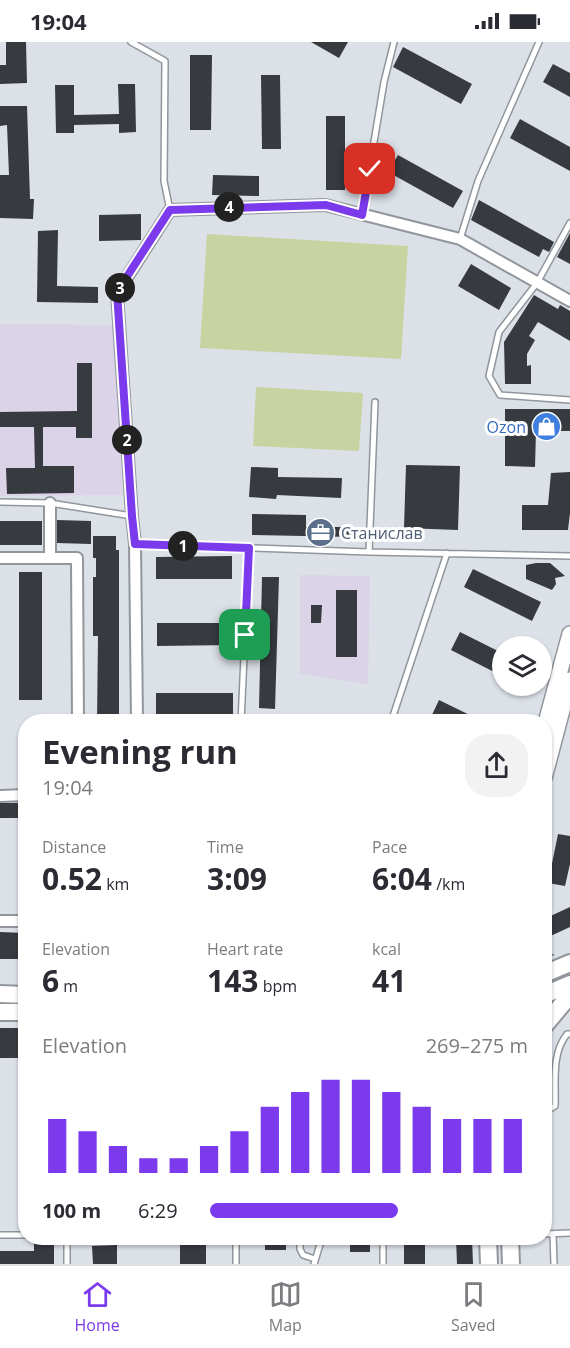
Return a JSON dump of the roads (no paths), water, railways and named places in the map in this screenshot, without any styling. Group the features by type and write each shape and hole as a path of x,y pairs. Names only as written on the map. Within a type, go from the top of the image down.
{"main road":[{"path":"548,714 570,634"},
{"path":"552,748 570,680"},
{"path":"552,971 570,963"},
{"path":"552,992 570,984"},
{"path":"0,994 18,994"},
{"path":"552,1016 570,995"},
{"path":"0,1012 18,1012"},
{"path":"489,1245 489,1264"},
{"path":"510,1245 511,1264"}],"street":[{"path":"137,714 135,544 117,292 170,210 326,205 460,239 570,301"},
{"path":"50,503 51,558"},
{"path":"0,558 77,558 78,714"},
{"path":"0,796 18,795"},
{"path":"0,921 18,921"}],"lane":[{"path":"132,42 165,61 164,181 170,210"},
{"path":"362,215 384,82 394,42"},
{"path":"460,239 478,181 539,42"},
{"path":"570,223 537,283 499,333 489,376 500,395 570,400"},
{"path":"369,552 375,402"},
{"path":"0,502 50,503 132,516"},
{"path":"135,544 570,556"},
{"path":"241,714 249,548"},
{"path":"394,714 447,553"},
{"path":"552,1108 555,1106 556,1055 560,1043 567,1034 570,1034"},
{"path":"554,1264 553,1234 570,1233"},
{"path":"0,1234 18,1235"},
{"path":"67,1245 67,1264"},
{"path":"236,1245 236,1264"},
{"path":"300,1245 303,1256 314,1262 320,1245"},
{"path":"383,1245 383,1264"}],"place":[{"name":"Ozon","path":"547,427"},
{"name":"Станислав","path":"320,533"}]}
